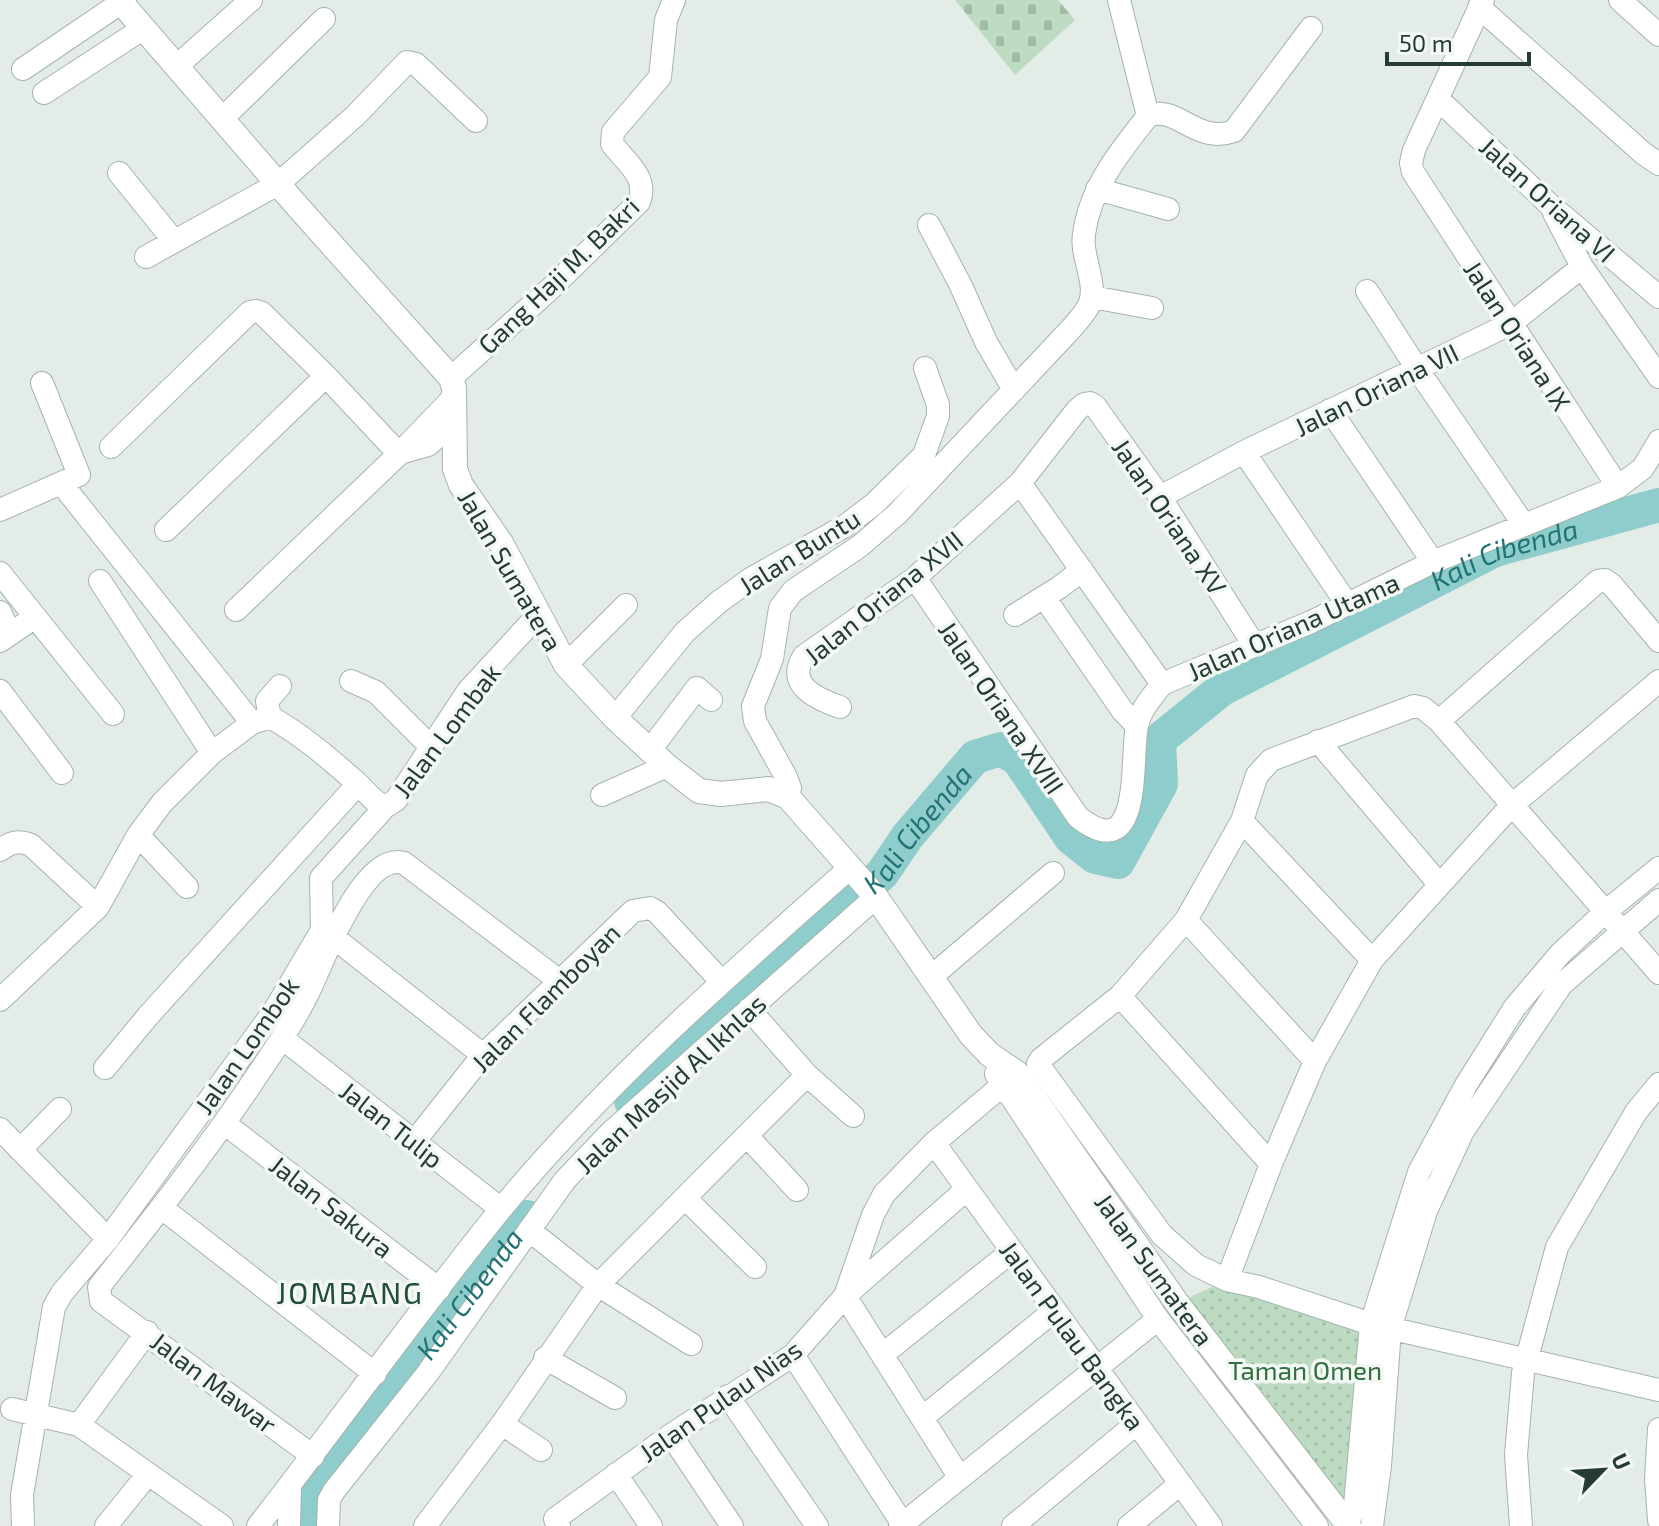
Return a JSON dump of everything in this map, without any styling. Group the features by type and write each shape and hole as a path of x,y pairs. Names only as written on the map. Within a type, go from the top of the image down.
{"street":[{"path":"178,65 251,0"},
{"name":"Gang Haji M. Bakri","path":"452,388 639,202 643,187 639,177 611,139 613,132 660,77 666,20 674,0"},
{"path":"1119,0 1148,116"},
{"path":"1620,0 1659,35"},
{"path":"23,69 122,1 452,388 399,454 236,610"},
{"path":"1438,99 1481,4 1644,154 1659,164"},
{"path":"223,118 324,19"},
{"path":"44,93 144,28"},
{"path":"788,797 790,788 786,777 755,721 753,706 772,659 780,608 793,591 860,546 897,514 1069,331 1090,302 1083,235 1097,189 1148,116 1156,113 1167,115 1208,134 1221,136 1234,131 1311,28"},
{"path":"146,257 278,184 355,116 407,62 416,64 476,121"},
{"name":"Jalan Oriana IX","path":"1438,99 1414,150 1411,163 1418,182 1618,487"},
{"name":"Jalan Oriana VI","path":"1438,99 1550,205 1659,297"},
{"path":"119,173 174,241"},
{"path":"1097,189 1168,209"},
{"path":"1550,205 1582,267 1659,377"},
{"path":"929,225 986,342 1014,390"},
{"name":"Jalan Oriana VII","path":"1160,497 1244,452 1510,324 1582,267"},
{"path":"1367,291 1524,525"},
{"path":"1090,302 1152,308"},
{"path":"111,447 250,312 262,313 399,454"},
{"name":"Jalan Buntu","path":"615,718 685,632 720,601 752,578 845,526 874,504 924,455 938,416 938,405 925,368"},
{"path":"166,530 326,376"},
{"path":"0,510 79,475 42,383"},
{"name":"Jalan Sumatera","path":"452,388 455,469 461,485 501,543 566,665 615,718 699,791 721,794 769,789 788,797 863,881 971,1035 1010,1079 1177,1303 1354,1526"},
{"name":"Jalan Oriana XV","path":"1077,410 1084,404 1095,406 1160,497 1254,645"},
{"name":"Jalan Oriana XVII","path":"840,707 817,699 806,689 798,677 797,666 804,656 915,578 1020,483 1077,410"},
{"path":"1330,410 1433,562"},
{"path":"399,454 428,445 454,422"},
{"name":"Jalan Oriana Utama","path":"1095,830 1108,831 1119,825 1129,809 1134,791 1137,726 1148,701 1162,684 1347,604 1433,562 1618,487 1643,468 1659,441"},
{"path":"1244,452 1347,604"},
{"path":"61,483 261,720 285,726 385,807"},
{"path":"1020,483 1162,684"},
{"path":"1015,615 1082,570"},
{"path":"0,573 113,714"},
{"name":"Jalan Oriana XVIII","path":"915,578 1078,817 1095,830"},
{"path":"1431,715 1598,581 1605,580 1612,585 1659,641"},
{"path":"100,581 212,753"},
{"path":"1044,597 1122,710 1137,726"},
{"path":"566,665 626,605"},
{"path":"0,612 5,637 35,617"},
{"name":"Jalan Lombak","path":"385,807 396,800 468,691 538,615"},
{"path":"351,681 376,692 431,747"},
{"path":"1227,1280 1271,1164 1315,1061 1372,960 1511,806 1659,681"},
{"path":"0,1000 98,907 138,835 162,803 212,753 261,720 267,701 280,686"},
{"path":"602,795 658,758 697,688 711,700"},
{"path":"0,691 62,773"},
{"path":"1659,973 1431,715 1414,706 1318,741 1261,767 1242,821 1186,920 1120,996 1038,1064 1162,1235 1196,1265 1227,1280 1259,1287 1380,1327 1659,1390"},
{"path":"1318,741 1439,884"},
{"path":"105,1068 148,1016 358,784"},
{"name":"Jalan Lombok","path":"23,1526 22,1495 54,1307 62,1293 108,1239 274,1011 322,930 321,878 385,807"},
{"path":"1242,821 1372,960"},
{"path":"138,835 187,887"},
{"path":"0,850 9,843 31,845 98,907"},
{"path":"375,1374 162,1208 282,1038 310,990 352,902 381,867 397,861 404,863 561,982"},
{"path":"1354,1526 1380,1327 1419,1172 1466,1085 1515,1007 1560,954 1659,868"},
{"path":"931,977 1053,873"},
{"path":"258,1526 501,1209 576,1125 721,981 863,881"},
{"name":"Jalan Masjid Al Ikhlas","path":"328,1526 329,1500 334,1491 427,1374 565,1180 610,1133 749,1009 863,881"},
{"path":"1380,1327 1426,1211 1463,1131 1561,985 1659,900"},
{"name":"Jalan Flamboyan","path":"414,1142 483,1055 561,982 626,915 641,908 657,912 721,981"},
{"path":"1186,920 1315,1061"},
{"path":"333,937 483,1055"},
{"path":"1120,996 1271,1164"},
{"path":"749,1009 807,1075 853,1116"},
{"name":"Jalan Tulip","path":"282,1038 501,1209"},
{"path":"427,1525 502,1424 598,1285 807,1075"},
{"name":"Jalan Sumatera","path":"1010,1079 1158,1319 1317,1526"},
{"name":"Jalan Pulau Nias","path":"557,1522 671,1435 793,1355 845,1296 879,1202 934,1143 1010,1079"},
{"path":"1521,1526 1516,1455 1526,1360 1557,1247 1636,1112 1659,1084"},
{"path":"20,1150 60,1109"},
{"name":"Jalan Sakura","path":"224,1123 439,1289"},
{"path":"0,1129 108,1239"},
{"path":"747,1136 797,1190"},
{"name":"Jalan Pulau Bangka","path":"934,1143 1211,1526"},
{"path":"960,1478 845,1296 967,1189"},
{"path":"685,1198 755,1267"},
{"name":"Jalan Mawar","path":"162,1208 99,1287 101,1301 313,1456"},
{"path":"529,1230 598,1285 691,1344"},
{"path":"882,1355 1012,1251"},
{"path":"922,1418 1055,1310"},
{"path":"793,1355 902,1525 1158,1319"},
{"path":"79,1425 147,1332"},
{"path":"545,1358 615,1398"},
{"path":"728,1396 817,1526"},
{"path":"4,1410 38,1414 79,1425 222,1526"},
{"path":"1013,1526 1137,1423"},
{"path":"502,1424 541,1450"},
{"path":"1659,1429 1656,1479 1659,1520"},
{"path":"671,1435 732,1526"},
{"path":"106,1526 148,1474"},
{"path":"616,1474 651,1526"},
{"path":"1129,1526 1180,1484"},
{"path":"289,1526 290,1485"}],"green space":[{"path":"955,0 1058,0 1075,20 1015,75"},
{"name":"Taman Omen","path":"1227,1280 1371,1324 1348,1525 1177,1303"}],"waterway":[{"name":"Kali Cibenda","path":"631,1101 765,976 882,874 907,837 975,757 1001,749 1018,759 1071,838 1095,857 1118,862 1161,784 1159,740 1222,689 1495,550 1659,505"},
{"name":"Kali Cibenda","path":"313,1526 317,1493 527,1217"}],"district":[{"name":"JOMBANG","path":"350,1292"}]}
